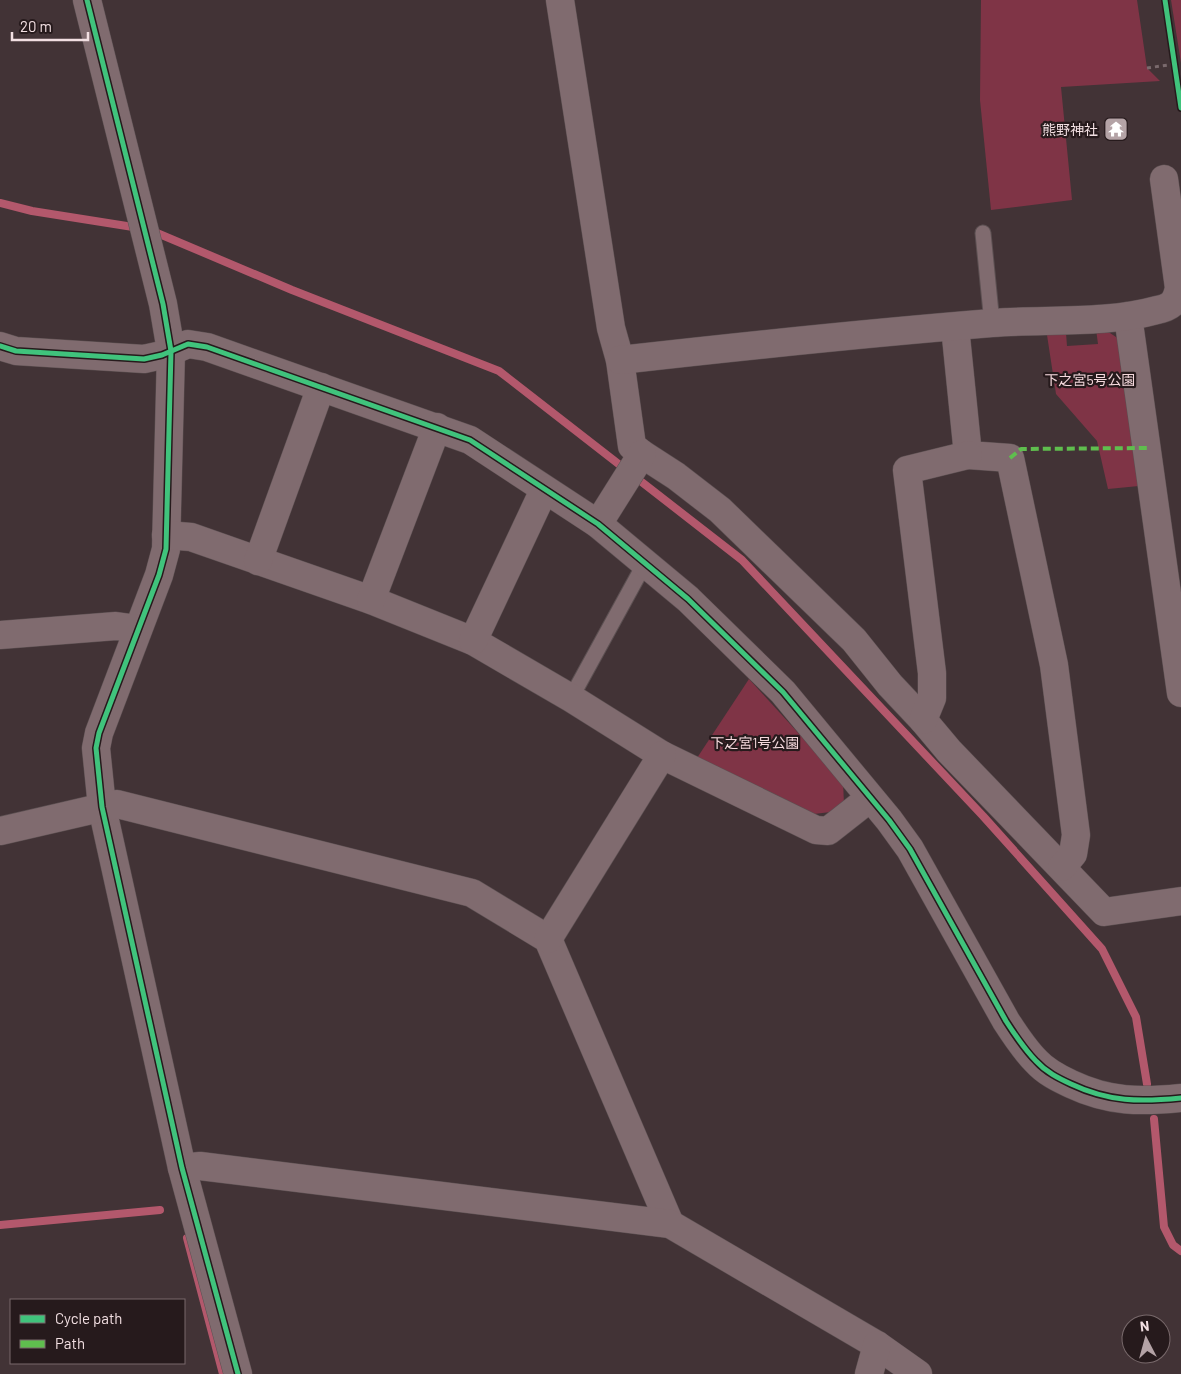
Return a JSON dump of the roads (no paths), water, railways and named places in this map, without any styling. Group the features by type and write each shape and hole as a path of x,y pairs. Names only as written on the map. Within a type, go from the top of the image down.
{"street":[{"path":"87,0 163,304 171,351 166,549 163,564 99,733 96,748 102,807 182,1168 238,1374"},
{"path":"560,0 611,328 620,360 632,446 676,476 720,510 854,640 890,685 950,751 1104,912 1181,902"},
{"path":"620,360 992,323 1128,316 1159,310 1170,306 1177,299 1179,288 1164,179"},
{"path":"1128,316 1181,693"},
{"path":"955,327 968,455"},
{"path":"0,346 16,352 144,359 162,355 188,344 207,348 470,440 598,524 688,599 783,692 889,820 910,849 1006,1021 1036,1062 1053,1076 1101,1096 1139,1101 1181,1098"},
{"path":"258,561 321,387"},
{"path":"371,600 437,427"},
{"path":"598,524 642,454"},
{"path":"923,720 932,698 932,673 907,470 968,455 1010,458 1054,665 1076,834 1073,854 1062,867"},
{"path":"473,641 544,490"},
{"path":"166,535 191,538 371,600 473,641 662,754 816,830 828,831 870,798"},
{"path":"0,635 116,626 138,629"},
{"path":"548,939 662,754"},
{"path":"0,831 117,804 472,893 548,939 670,1224"},
{"path":"182,1168 200,1166 670,1224 877,1345 918,1374"},
{"path":"869,1374 877,1345"}],"lane":[{"path":"983,233 992,323"},
{"path":"571,698 646,563"}],"waterway":[{"path":"0,203 32,211 133,227"},
{"path":"157,233 292,290 499,371 742,560 983,816 1102,949 1136,1017 1147,1084"},
{"path":"1154,1119 1164,1227 1173,1245 1181,1251"},
{"path":"0,1225 160,1210"},
{"path":"187,1238 223,1374"}],"place":[{"name":"熊野神社","path":"1116,129"}],"park label":[{"name":"下之宮5号公園","path":"1090,379"},
{"name":"下之宮1号公園","path":"755,742"}]}
